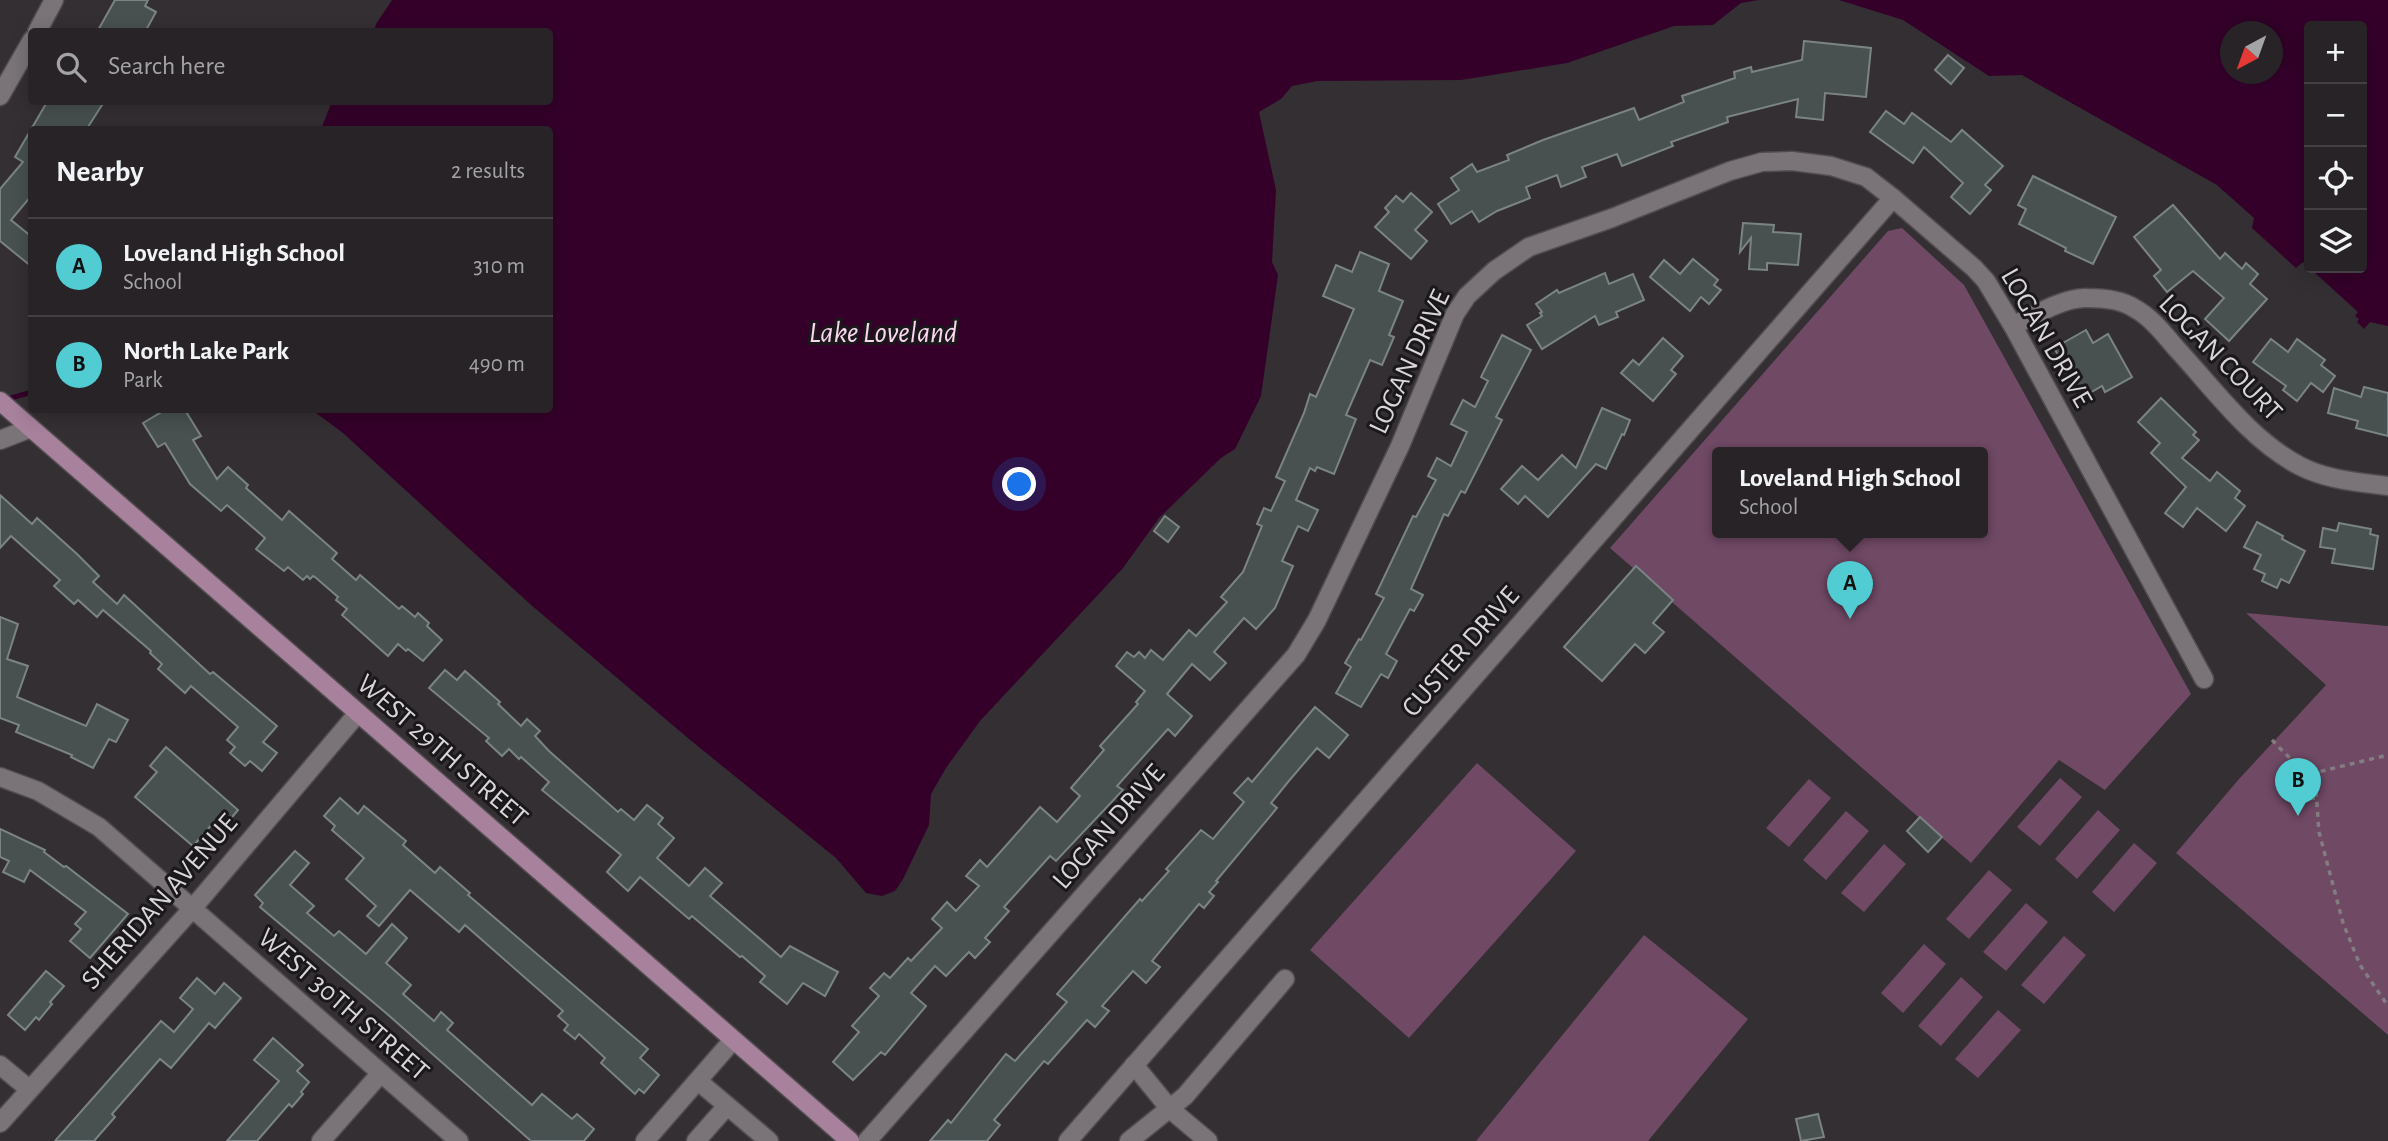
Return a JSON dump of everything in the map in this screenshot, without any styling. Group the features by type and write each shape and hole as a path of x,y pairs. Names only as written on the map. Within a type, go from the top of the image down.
{"main road":[{"name":"WEST 29TH STREET","path":"0,401 850,1141"}],"street":[{"path":"39,28 54,0"},
{"path":"0,96 28,47"},
{"name":"LOGAN DRIVE","path":"867,1141 1296,655 1317,620 1400,446 1455,314 1467,296 1494,271 1529,247 1612,218 1730,171 1762,162 1792,162 1849,170 1866,177 1893,198 1974,268 1986,281 2012,326 2204,679"},
{"name":"CUSTER DRIVE","path":"1068,1141 1893,198"},
{"name":"LOGAN COURT","path":"2012,326 2055,306 2085,297 2133,307 2146,316 2253,432 2285,457 2325,477 2388,486"},
{"path":"0,440 31,428"},
{"name":"SHERIDAN AVENUE","path":"0,1123 192,909 358,713"},
{"name":"WEST 30TH STREET","path":"0,777 38,791 99,827 459,1141"},
{"path":"1129,1141 1185,1096 1284,979"},
{"path":"645,1141 733,1040"},
{"path":"0,1065 29,1089"},
{"path":"1134,1065 1170,1109 1208,1141"},
{"path":"321,1141 381,1073"},
{"path":"698,1081 769,1141"},
{"path":"696,1141 727,1106"}],"path":[{"path":"2272,740 2308,772 2388,755"},
{"path":"2318,772 2316,791 2319,832 2343,923 2360,965 2388,1006"}],"shaded area":[{"path":"1902,228 1964,285 2191,694 2105,790 2059,760 1971,863 1610,548 1888,231"},
{"path":"2246,613 2388,626 2388,1035 2176,853 2239,779 2326,685"},
{"path":"1477,763 1576,851 1409,1038 1310,950"},
{"path":"2060,778 2082,797 2040,846 2017,827"},
{"path":"1809,779 1831,798 1789,847 1766,828"},
{"path":"2098,810 2120,830 2077,879 2055,859"},
{"path":"1846,811 1869,831 1826,880 1803,860"},
{"path":"2134,843 2157,863 2114,912 2092,892"},
{"path":"1884,844 1906,864 1864,912 1841,893"},
{"path":"1989,870 2012,890 1969,939 1946,919"},
{"path":"2026,903 2048,922 2006,971 1983,952"},
{"path":"1644,935 1748,1019 1648,1141 1476,1141"},
{"path":"2064,936 2086,955 2044,1004 2021,985"},
{"path":"1924,944 1946,964 1903,1013 1881,993"},
{"path":"1961,977 1983,997 1941,1046 1918,1026"},
{"path":"1998,1010 2021,1030 1978,1078 1955,1059"}],"water":[{"name":"Lake Loveland","path":"392,0 1759,0 1741,3 1713,25 1674,26 1567,63 1461,80 1317,81 1292,86 1281,99 1259,112 1276,190 1272,262 1278,275 1261,396 1235,449 1221,458 1159,518 1123,568 980,721 931,794 929,825 903,879 895,891 882,896 866,893 836,858 689,739 530,604 343,433 316,413 553,413 553,126 322,126 331,105 553,105 553,28 375,28"},
{"path":"1839,0 2388,0 2388,326 2370,322 2364,329 2357,322 2359,319 2355,316 2358,312 2315,273 2367,273 2367,21 2304,21 2304,263 2296,268 2252,228 2254,218 2217,185 2022,75 1989,76 1903,20"}],"building":[{"path":"115,0 148,0 145,6 156,12 147,28 99,28"},
{"path":"1804,41 1871,48 1866,97 1825,93 1823,120 1796,117 1798,99 1727,117 1728,122 1671,142 1673,146 1622,166 1617,154 1582,167 1586,177 1561,187 1557,175 1526,187 1530,198 1497,211 1479,222 1472,211 1451,224 1438,204 1459,190 1451,178 1472,164 1477,172 1509,160 1507,155 1543,140 1634,108 1639,120 1684,102 1682,96 1735,78 1734,72 1751,67 1752,72 1802,60"},
{"path":"1948,55 1964,68 1951,84 1935,70"},
{"path":"45,105 102,105 89,126 33,126"},
{"path":"1886,111 1904,124 1912,113 1951,142 1962,130 2003,166 1985,185 1991,190 1970,214 1951,197 1963,183 1924,147 1913,163 1870,132"},
{"path":"28,135 28,200 11,220 28,234 28,264 0,241 0,189 23,162 15,157"},
{"path":"2033,176 2116,217 2093,264 2019,224 2026,209 2018,205"},
{"path":"1411,193 1432,212 1415,230 1427,241 1411,259 1375,227 1389,212 1385,208 1396,196 1403,202"},
{"path":"2173,205 2220,259 2225,253 2242,269 2246,263 2258,274 2250,284 2267,299 2229,341 2205,319 2224,298 2193,271 2167,292 2154,276 2161,270 2134,237"},
{"path":"1743,223 1774,225 1773,232 1801,234 1798,265 1767,263 1767,270 1749,269 1751,238 1740,252"},
{"path":"1360,252 1389,264 1379,291 1403,301 1389,335 1394,337 1382,365 1370,360 1346,415 1356,419 1334,474 1317,467 1315,471 1310,468 1296,500 1318,510 1308,531 1298,526 1282,561 1293,566 1275,608 1256,629 1244,618 1214,652 1226,663 1210,680 1192,664 1167,694 1192,716 1175,736 1168,729 1117,786 1123,790 1056,861 1050,856 1004,907 1009,911 985,938 990,942 975,958 969,952 946,976 935,966 911,993 926,1006 885,1055 881,1052 853,1080 833,1062 859,1032 852,1026 879,996 870,988 884,973 890,978 908,958 911,961 942,928 932,919 947,902 956,911 979,886 966,876 980,860 987,867 1040,807 1057,822 1080,796 1071,788 1104,750 1100,746 1138,704 1136,702 1145,691 1116,666 1127,652 1134,657 1139,652 1145,658 1151,650 1163,660 1189,630 1196,636 1227,602 1221,597 1243,572 1262,526 1257,524 1264,508 1271,511 1285,481 1276,477 1310,394 1316,397 1354,309 1323,296 1336,265 1352,272"},
{"path":"1693,259 1718,280 1714,285 1721,290 1709,304 1701,297 1690,311 1650,277 1664,260 1680,274"},
{"path":"1605,273 1609,284 1633,274 1644,300 1616,312 1618,317 1599,325 1595,316 1542,349 1527,325 1542,316 1536,304 1557,290 1559,293"},
{"path":"2086,330 2093,343 2108,334 2132,377 2105,392 2102,386 2083,397 2054,348"},
{"path":"1502,335 1531,350 1496,417 1502,420 1465,493 1461,491 1448,516 1444,514 1411,589 1423,595 1414,611 1410,609 1386,654 1397,661 1388,678 1381,674 1361,707 1336,693 1351,667 1345,663 1384,598 1376,594 1413,516 1416,517 1436,480 1428,476 1437,458 1451,466 1467,432 1451,424 1463,400 1475,407 1488,381 1481,377"},
{"path":"1663,338 1683,356 1671,370 1676,374 1653,401 1621,373 1633,360 1639,365"},
{"path":"2271,339 2288,352 2297,339 2325,360 2321,365 2335,376 2323,392 2311,383 2297,401 2283,390 2286,386 2253,362"},
{"path":"2364,387 2388,393 2388,436 2356,428 2358,421 2328,413 2334,388 2361,397"},
{"path":"2161,398 2196,432 2193,435 2199,440 2182,458 2210,481 2217,472 2240,491 2235,498 2245,506 2226,531 2197,508 2183,527 2165,513 2186,487 2151,453 2160,443 2138,422"},
{"path":"1602,408 1630,420 1624,435 1622,434 1606,469 1596,464 1548,517 1525,496 1518,504 1501,489 1522,466 1538,480 1562,455 1576,468"},
{"path":"160,413 187,413 201,436 193,440 217,479 228,467 248,485 246,488 282,520 289,511 337,553 332,559 356,580 360,575 399,609 402,606 415,617 418,613 442,640 423,661 398,644 388,656 342,615 347,609 336,600 338,597 315,577 310,579 307,576 303,580 288,567 284,571 256,549 265,538 227,505 221,511 190,484 165,443 158,447 143,423"},
{"path":"0,495 32,524 37,518 77,554 99,576 93,582 117,604 124,595 210,674 213,672 277,726 263,742 277,753 262,771 250,761 245,766 230,753 235,747 227,740 238,727 191,686 185,693 158,669 162,664 151,651 103,610 97,617 78,600 74,604 54,586 60,580 11,536 0,548"},
{"path":"1165,516 1179,527 1168,542 1154,531"},
{"path":"2257,522 2305,551 2289,583 2281,579 2277,588 2262,581 2265,574 2254,569 2261,555 2244,547"},
{"path":"2339,523 2371,529 2370,534 2378,536 2373,569 2332,563 2335,549 2320,547 2323,528 2337,531"},
{"path":"1636,566 1673,600 1653,623 1664,632 1645,653 1635,644 1602,681 1564,647"},
{"path":"0,617 18,624 7,659 28,666 17,697 86,726 97,704 128,720 116,742 109,739 93,768 71,757 72,755 16,732 19,725 0,718"},
{"path":"445,670 457,680 465,671 500,702 498,704 521,726 527,719 540,731 535,736 549,751 618,812 621,809 634,820 647,805 663,818 658,824 674,838 657,858 689,886 705,868 722,883 710,896 781,957 790,946 838,972 825,996 803,983 787,1004 760,982 765,976 742,956 692,916 689,919 640,877 628,891 607,872 621,855 542,790 549,782 521,757 519,759 509,749 502,756 486,741 489,738 429,688"},
{"path":"1315,707 1348,735 1329,758 1317,748 1288,782 1271,803 1277,808 1216,881 1218,882 1209,892 1214,896 1204,908 1199,904 1152,961 1160,967 1146,983 1133,971 1102,1006 1109,1011 1095,1027 1087,1020 1048,1064 1044,1061 994,1120 1000,1125 987,1141 930,1141 948,1120 951,1123 1006,1054 1015,1061 1067,1002 1057,994 1140,899 1142,901 1169,871 1166,869 1201,830 1213,839 1244,802 1234,793 1248,778 1252,782"},
{"path":"166,747 238,810 222,829 214,822 193,846 135,797 157,772 150,766"},
{"path":"2313,776 2314,799 2292,800 2291,777"},
{"path":"340,798 358,814 364,806 406,841 403,845 435,873 440,867 470,893 468,895 648,1049 640,1058 659,1075 644,1093 639,1089 635,1094 601,1063 605,1058 579,1034 575,1039 564,1030 568,1025 558,1016 563,1011 465,925 459,932 410,890 379,926 367,916 376,906 346,879 364,858 332,830 335,826 324,816"},
{"path":"1920,817 1942,837 1928,852 1907,831"},
{"path":"0,829 45,850 44,852 128,914 90,958 70,941 81,929 75,924 86,912 30,870 24,882 3,872 9,861 0,857"},
{"path":"295,851 309,863 290,885 314,906 307,913 334,936 339,931 366,954 392,924 407,938 386,963 411,985 403,994 434,1021 441,1012 453,1023 447,1030 532,1105 542,1094 572,1119 577,1114 594,1129 584,1141 531,1141 386,1013 260,907 263,903 255,895"},
{"path":"46,971 64,986 39,1020 36,1017 25,1030 8,1015"},
{"path":"197,978 215,994 224,983 241,998 215,1028 209,1023 171,1068 160,1059 112,1114 115,1117 94,1141 55,1141 161,1021 174,1032 193,1009 180,998"},
{"path":"273,1038 303,1065 297,1071 309,1082 292,1107 289,1104 257,1141 227,1141 279,1081 254,1060"},
{"path":"1818,1114 1824,1137 1801,1141 1796,1119"}],"waterway":[{"path":"4,400 28,393"}],"place":[{"name":"Loveland High School","path":"1850,619"},
{"name":"North Lake Park","path":"2298,816"}]}
